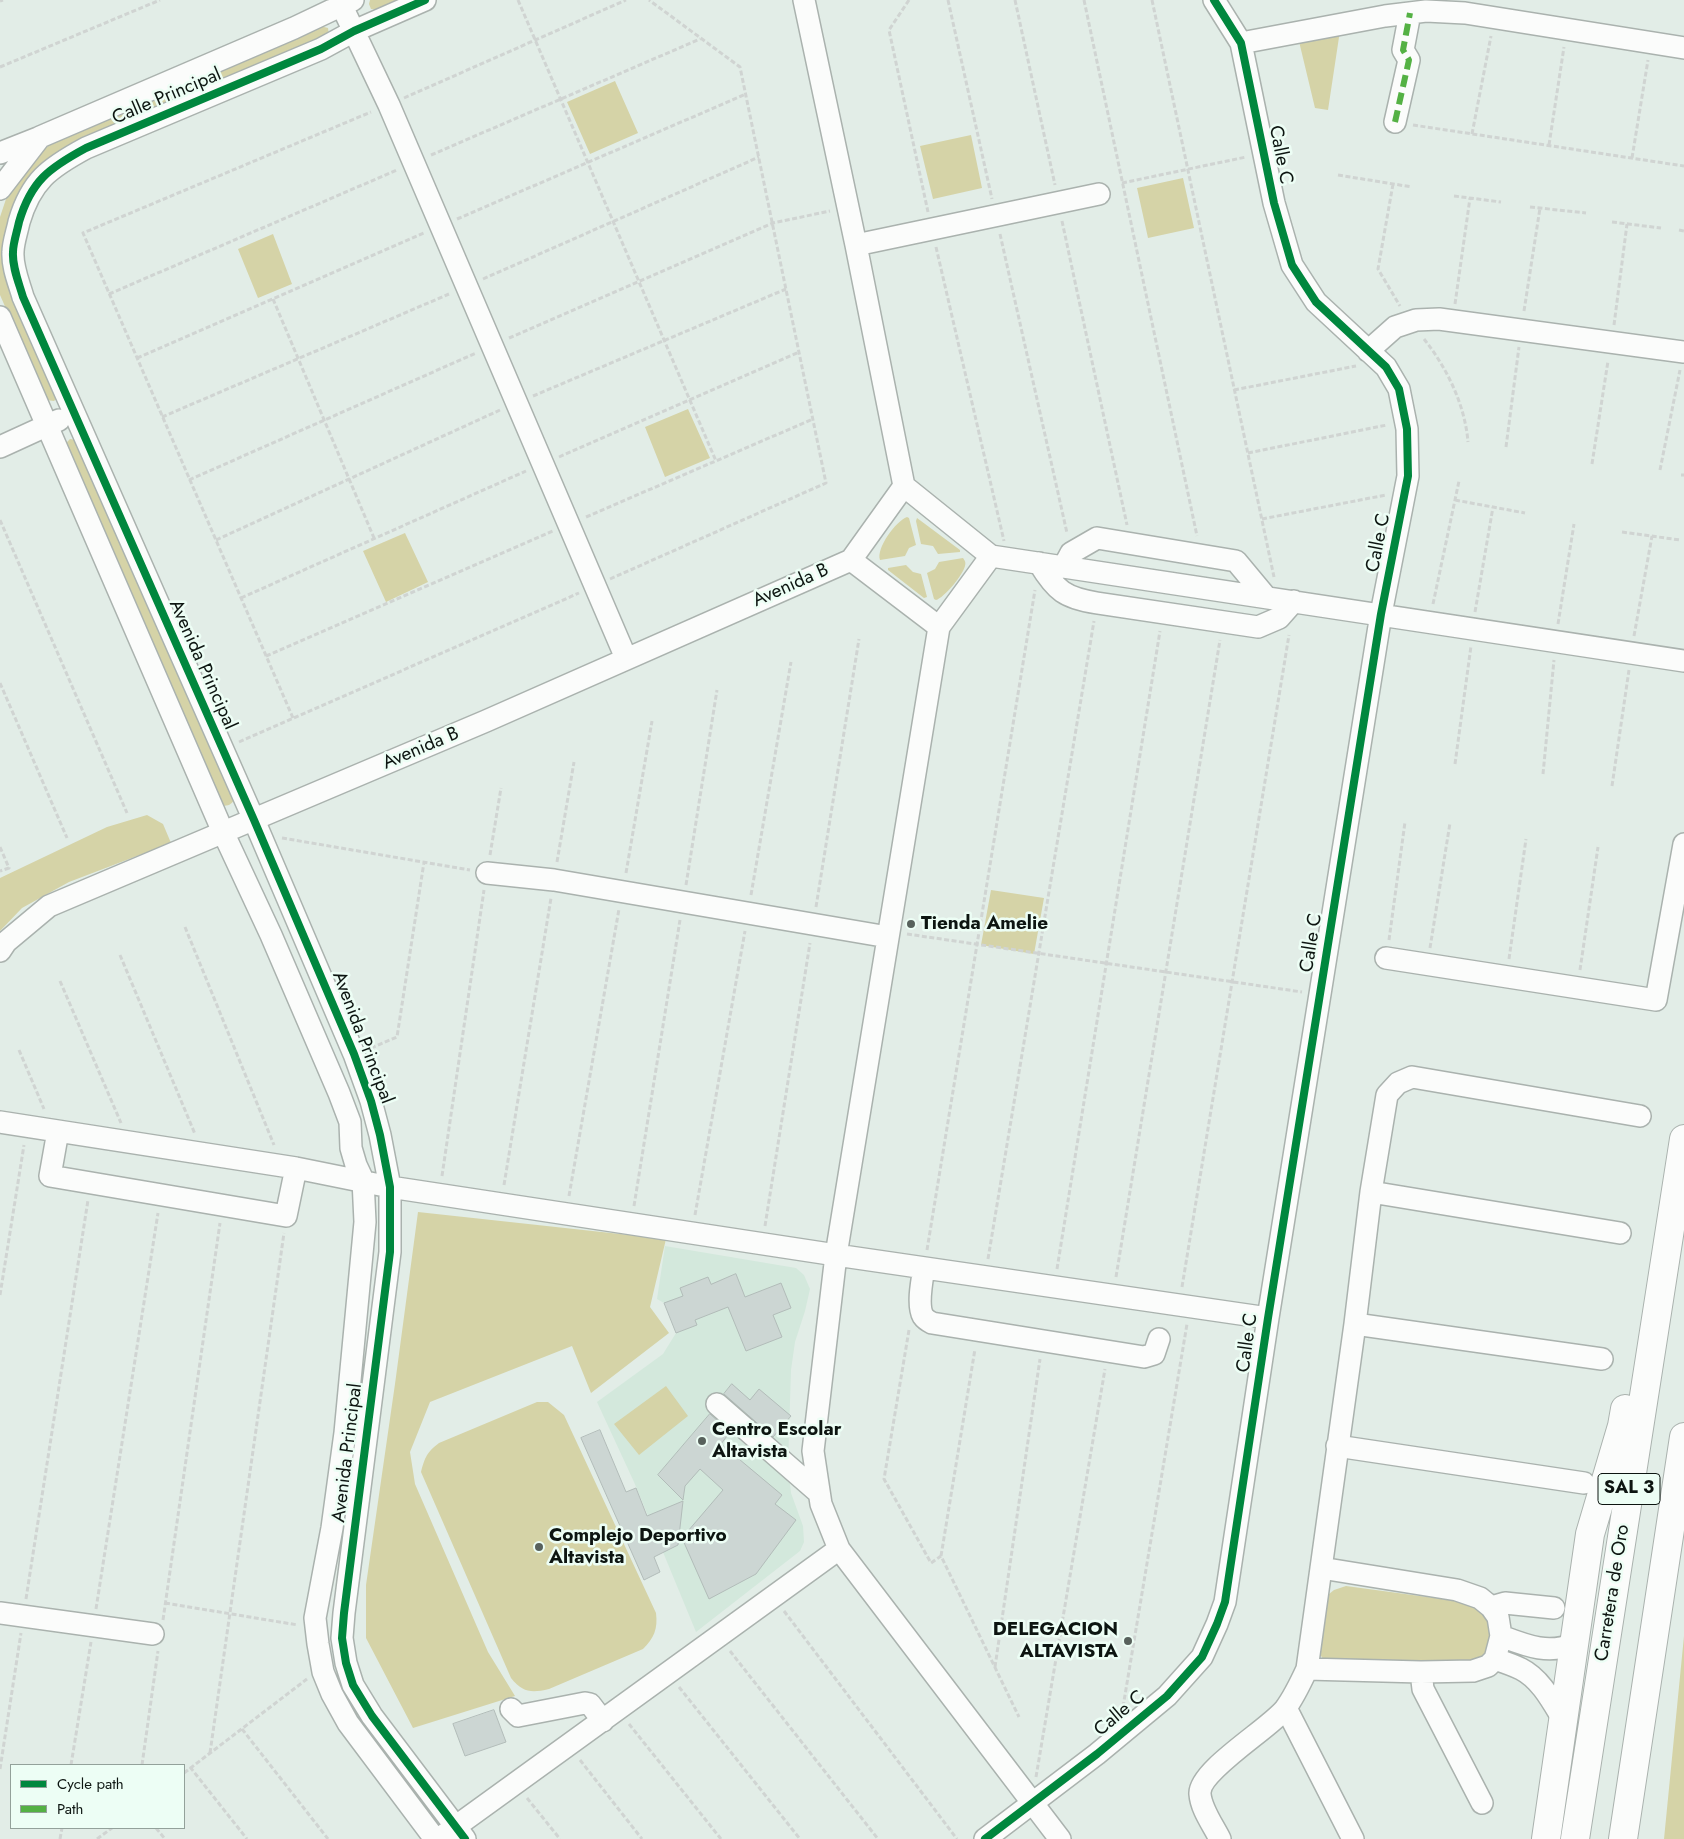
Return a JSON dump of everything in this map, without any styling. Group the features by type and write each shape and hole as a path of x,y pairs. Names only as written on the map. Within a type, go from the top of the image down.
{"highway":[{"name":"Carretera de Oro","path":"1574,1839 1684,1139"},
{"path":"1546,1839 1590,1534 1622,1426 1632,1365 1663,1270"},
{"name":"SAL 3","path":"1623,1839 1684,1438"}],"street":[{"name":"Calle Principal","path":"22,297 13,252 17,231 24,206 28,199 40,180 58,164 86,148 322,49 354,31 425,0"},
{"path":"804,0 856,245 904,486 1000,557 1039,563 1068,560 1279,599 1684,661"},
{"name":"Calle C","path":"985,1839 1118,1737 1167,1696 1202,1657 1225,1602 1268,1318 1381,614 1408,476 1406,421 1399,389 1386,367 1316,302 1292,265 1274,203 1241,43 1214,0"},
{"name":"Calle Principal","path":"0,189 40,137 294,28 344,2"},
{"path":"344,2 354,31 389,105 626,658"},
{"path":"1241,43 1385,16 1426,11 1495,18 1684,48"},
{"path":"1395,122 1409,60 1403,50 1410,13"},
{"path":"0,153 40,137"},
{"path":"856,245 1099,194"},
{"name":"Avenida Principal","path":"22,297 354,1054 378,1126 390,1186 390,1252 342,1638 346,1663 353,1685 372,1716 454,1835"},
{"name":"Avenida Principal","path":"0,317 223,832 271,935 340,1093 350,1122 352,1148 356,1165 363,1180 365,1222 345,1433 316,1628 322,1667 332,1694 348,1723 435,1839"},
{"path":"1374,356 1396,327 1416,320 1439,319 1684,352"},
{"path":"0,446 74,414"},
{"path":"904,486 851,560 939,627"},
{"path":"1039,563 1050,582 1062,592 1081,601 1258,627 1279,618 1279,599 1236,561 1097,538 1068,560"},
{"path":"1000,557 939,627 836,1255 813,1451 821,1504 839,1549 1060,1839"},
{"name":"Avenida B","path":"0,951 6,942 49,906 223,832 256,827 626,658 851,560"},
{"path":"1386,958 1656,1000 1684,844"},
{"path":"487,873 554,880 748,913 889,934"},
{"path":"1220,1839 1205,1810 1200,1793 1203,1781 1216,1767 1273,1721 1286,1708 1307,1669 1355,1324 1371,1192 1387,1095 1398,1083 1412,1077 1640,1116"},
{"path":"0,1122 290,1167 390,1186 566,1214 1268,1318"},
{"path":"56,1130 50,1176 286,1216 290,1167"},
{"path":"1371,1192 1620,1233"},
{"path":"924,1268 920,1310 924,1318 932,1323 1144,1357 1154,1354 1159,1339"},
{"path":"1355,1324 1602,1359"},
{"path":"717,1404 820,1493"},
{"path":"1337,1446 1584,1483"},
{"path":"454,1835 516,1784 839,1549"},
{"path":"1307,1669 1421,1672 1472,1671 1488,1666 1495,1659 1501,1636 1498,1617 1491,1607 1480,1598 1457,1590 1321,1568"},
{"path":"1491,1607 1504,1603 1554,1608"},
{"path":"0,1613 158,1633"},
{"path":"1501,1636 1531,1647 1547,1649 1564,1648 1573,1644"},
{"path":"1495,1659 1523,1670 1539,1683 1564,1721"},
{"path":"1421,1672 1423,1690 1482,1803"},
{"path":"511,1710 518,1716 585,1703 610,1715"},
{"path":"1286,1708 1353,1839"}],"path":[{"path":"0,67 160,0"},
{"path":"518,0 716,461"},
{"path":"293,718 83,234 389,105 626,0"},
{"path":"222,750 826,483 740,67 648,0"},
{"path":"909,0 889,30 1000,557"},
{"path":"948,0 996,216 1068,560"},
{"path":"1015,0 1130,544"},
{"path":"1084,0 1201,556"},
{"path":"1118,1737 1232,981 1279,599 1152,0"},
{"path":"1472,134 1495,18"},
{"path":"1549,145 1567,29"},
{"path":"109,294 701,38"},
{"path":"1632,158 1651,43"},
{"path":"137,358 746,94"},
{"path":"1395,122 1684,166"},
{"path":"1122,183 1264,153"},
{"path":"162,417 467,286 759,157"},
{"path":"1338,175 1412,187"},
{"path":"1393,184 1378,269 1411,322 1446,371 1466,425 1468,442"},
{"path":"1454,196 1501,202"},
{"path":"1453,321 1470,198"},
{"path":"190,480 773,223 848,207"},
{"path":"1530,207 1586,213"},
{"path":"1506,447 1521,330 1540,208"},
{"path":"1612,222 1661,228"},
{"path":"1592,464 1627,224"},
{"path":"216,540 517,403 786,289"},
{"path":"273,299 374,538"},
{"path":"240,598 799,352"},
{"path":"1660,470 1684,352"},
{"path":"1234,390 1374,356"},
{"path":"266,656 813,419"},
{"path":"1248,453 1406,421"},
{"path":"1430,622 1459,481"},
{"path":"1262,519 1405,492"},
{"path":"1455,500 1526,512"},
{"path":"1456,764 1473,628 1492,507"},
{"path":"0,520 127,813"},
{"path":"1543,774 1556,641 1574,524"},
{"path":"1622,532 1680,540"},
{"path":"1612,786 1631,652 1652,536"},
{"path":"924,1268 1039,563"},
{"path":"985,1277 1097,603"},
{"path":"1054,1287 1163,613"},
{"path":"1113,1295 1224,622"},
{"path":"692,1233 791,662"},
{"path":"0,683 67,838"},
{"path":"631,1223 717,690"},
{"path":"566,1214 652,721"},
{"path":"500,1203 574,762"},
{"path":"439,1194 501,788"},
{"path":"1386,958 1405,822"},
{"path":"1428,964 1450,822"},
{"path":"256,827 424,862 487,873"},
{"path":"1507,977 1526,839"},
{"path":"0,847 9,868 0,871"},
{"path":"1577,988 1598,847"},
{"path":"354,1054 397,1037 424,862"},
{"path":"185,927 290,1167"},
{"path":"889,934 977,944 1320,994"},
{"path":"120,955 204,1154"},
{"path":"60,981 129,1142"},
{"path":"19,1050 56,1130"},
{"path":"0,1295 28,1126"},
{"path":"0,1769 91,1183"},
{"path":"71,1764 161,1194"},
{"path":"142,1764 158,1633 165,1603 222,1205"},
{"path":"210,1752 286,1216"},
{"path":"920,1310 910,1321 884,1479 931,1563 941,1556"},
{"path":"978,1330 941,1556 1020,1717"},
{"path":"995,1667 1042,1341"},
{"path":"1032,1803 1108,1351"},
{"path":"773,1597 957,1839"},
{"path":"165,1603 316,1628"},
{"path":"719,1636 878,1839"},
{"path":"185,1771 322,1667"},
{"path":"668,1673 800,1839"},
{"path":"610,1715 721,1839"},
{"path":"242,1729 328,1839"},
{"path":"568,1746 642,1839"},
{"path":"190,1768 247,1839"},
{"path":"516,1784 560,1839"},
{"path":"97,1839 111,1829"},
{"path":"157,1829 165,1839"}],"shaded area":[{"path":"370,0 403,0 378,10 371,9"},
{"path":"1341,24 1328,110 1315,108 1297,33"},
{"path":"320,26 328,28 329,35 90,137 12,215 57,398 54,401 46,400 0,295 0,217 6,199 14,184 35,157 66,134"},
{"path":"615,81 638,133 590,154 567,102"},
{"path":"971,135 982,188 933,199 920,146"},
{"path":"1183,178 1194,228 1148,238 1137,188"},
{"path":"273,234 292,284 258,298 238,249"},
{"path":"688,409 710,458 665,477 645,427"},
{"path":"70,439 77,440 235,798 229,805 220,805 65,444"},
{"path":"907,517 909,518 916,545 909,548 905,556 880,560 884,542 893,529"},
{"path":"917,518 960,550 960,552 938,554 933,546 921,544"},
{"path":"405,533 428,582 386,602 363,551"},
{"path":"963,558 965,562 964,570 957,580 944,595 936,600 934,599 927,573 935,569 939,562"},
{"path":"906,565 913,572 921,574 927,597 924,598 888,570 888,568"},
{"path":"147,815 163,824 171,843 69,882 22,908 0,931 0,878 107,827"},
{"path":"991,890 1044,898 1034,954 981,945"},
{"path":"418,1212 666,1239 650,1307 669,1333 591,1393 572,1346 430,1402 410,1452 415,1484 488,1652 515,1696 413,1728 366,1638 366,1585"},
{"name":"Centro Escolar Altavista","path":"665,1246 796,1268 804,1275 810,1289 795,1342 791,1370 788,1466 791,1493 803,1526 804,1542 800,1551 696,1632 634,1482 597,1402 663,1354 676,1333 664,1303 657,1299"},
{"path":"666,1386 688,1416 639,1455 614,1424"},
{"name":"Complejo Deportivo Altavista","path":"537,1402 548,1402 564,1415 656,1613 656,1624 650,1641 643,1649 549,1689 528,1691 520,1687 511,1678 421,1472 427,1455 439,1443"},
{"path":"1346,1586 1464,1602 1480,1611 1491,1625 1488,1650 1476,1662 1468,1666 1326,1664 1318,1651 1324,1598 1334,1590"},
{"path":"1684,1636 1684,1839 1664,1839"}],"building":[{"path":"736,1274 745,1297 781,1283 791,1308 773,1315 782,1337 746,1351 728,1307 695,1320 697,1325 676,1333 664,1303 683,1296 680,1288 708,1277 711,1284"},
{"path":"732,1384 750,1400 759,1389 791,1416 773,1437 724,1394"},
{"path":"710,1414 730,1432 721,1444 782,1495 775,1504 796,1520 756,1574 709,1599 682,1538 723,1490 700,1469 685,1486 683,1500 658,1475"},
{"path":"600,1430 626,1492 636,1488 647,1516 683,1501 678,1545 654,1557 660,1572 644,1580 581,1438"},
{"path":"494,1710 506,1742 465,1756 453,1724"}],"marked path":[{"path":"1395,122 1409,60 1403,50 1410,13"}],"cycle path":[{"path":"425,0 354,31 321,49 86,148 62,162 43,177 29,196 19,222 13,258 23,297 254,820 354,1054 371,1101 390,1187 390,1252 342,1638 346,1663 353,1685 372,1716 465,1839"},
{"path":"985,1839 1097,1754 1167,1696 1202,1657 1225,1602 1268,1318 1381,614 1408,476 1407,429 1399,389 1386,367 1316,302 1292,265 1274,203 1241,43 1214,0"}],"place":[{"name":"Tienda Amelie","path":"911,924"},
{"name":"Centro Escolar Altavista","path":"702,1441"},
{"name":"Complejo Deportivo Altavista","path":"539,1547"},
{"name":"DELEGACION ALTAVISTA","path":"1128,1641"}]}
